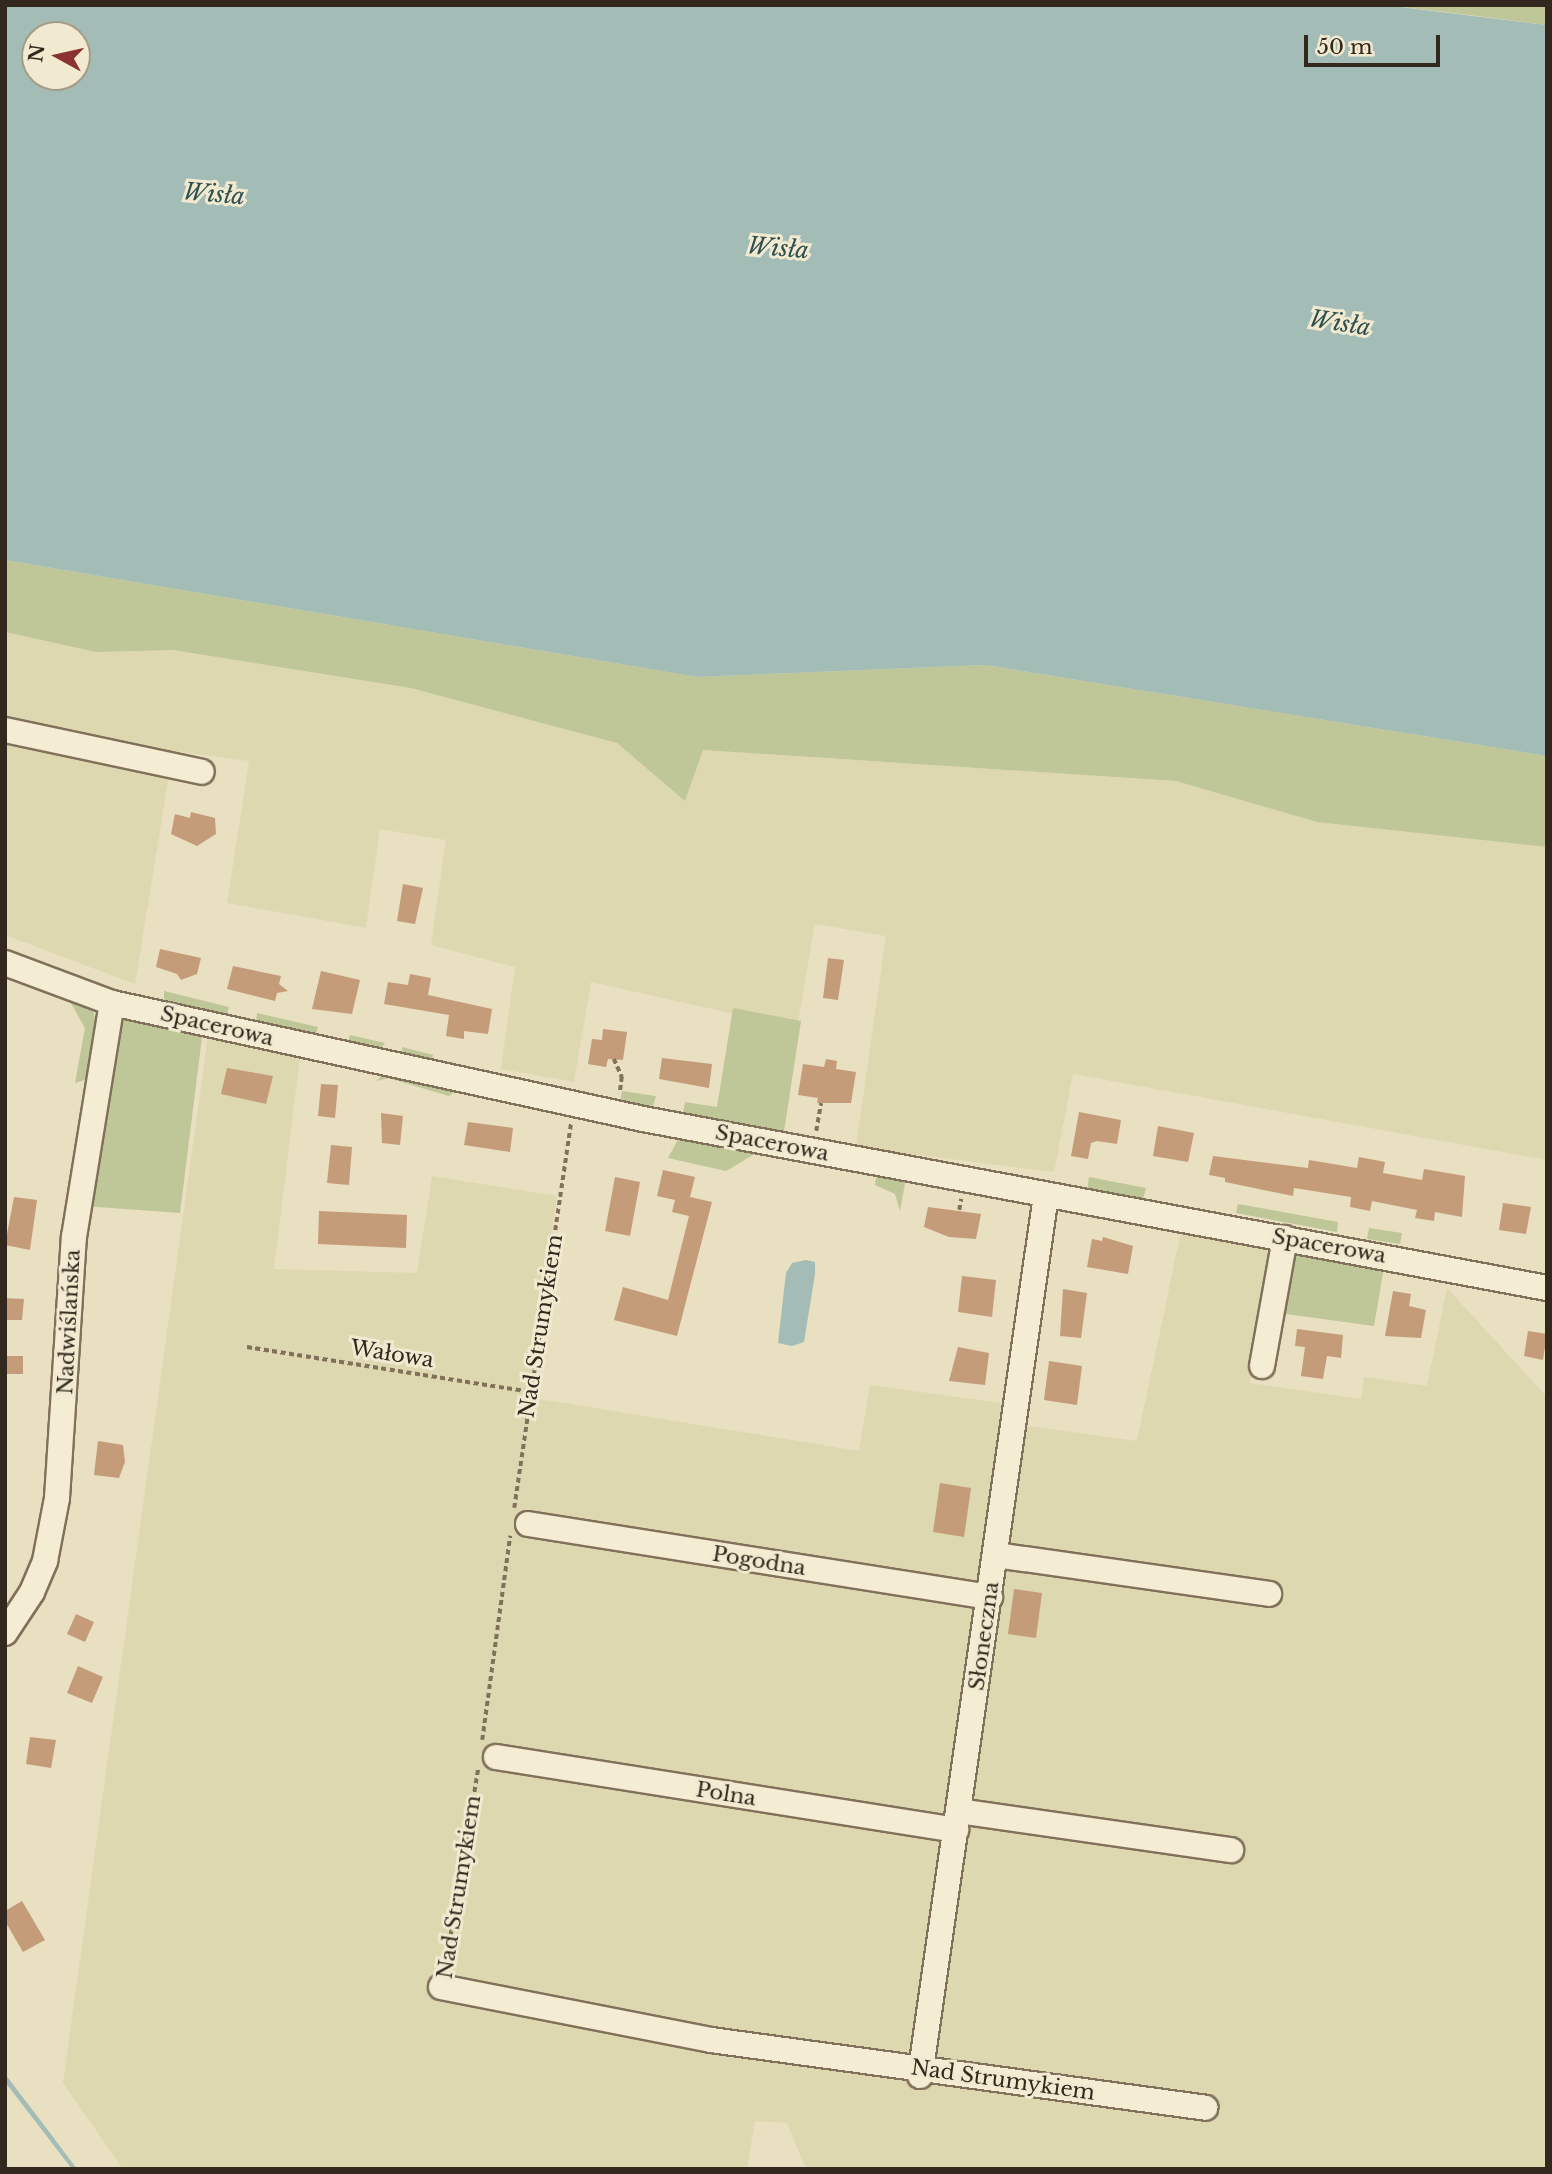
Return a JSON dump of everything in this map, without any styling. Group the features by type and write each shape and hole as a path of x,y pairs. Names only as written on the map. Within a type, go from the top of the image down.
{"street":[{"path":"5,730 202,772"},
{"name":"Spacerowa","path":"5,963 112,1003 574,1104 1547,1288"},
{"name":"Nadwiślańska","path":"5,1633 32,1592 45,1561 57,1498 74,1237 112,1003"},
{"name":"Słoneczna","path":"920,2072 1046,1195"},
{"path":"1262,1366 1284,1238"},
{"name":"Pogodna","path":"517,1526 990,1597"},
{"path":"996,1555 1269,1594"},
{"name":"Polna","path":"485,1759 957,1820 1231,1850"},
{"name":"Nad Strumykiem","path":"441,1987 711,2040 920,2072 1205,2108"}],"path":[{"path":"614,1059 622,1084 617,1113"},
{"path":"814,1151 821,1103"},
{"name":"Nad Strumykiem","path":"441,1987 485,1759 517,1526 531,1392 574,1104"},
{"name":"Wałowa","path":"247,1347 531,1392"}],"shaded area":[{"path":"5,632 96,652 173,650 411,688 617,743 685,800 702,750 1176,781 1317,822 1547,847 1547,1160 1073,1074 1054,1172 856,1147 886,936 815,924 797,1028 591,982 574,1082 501,1069 515,967 431,945 446,840 380,829 366,928 227,903 249,761 173,751 135,984 5,935"},
{"path":"208,1036 300,1056 274,1269 417,1273 432,1176 557,1196 527,1397 859,1451 870,1385 1001,1403 999,1422 1137,1441 1182,1227 1271,1245 1250,1383 1361,1399 1364,1377 1427,1386 1447,1288 1547,1397 1547,2169 806,2169 787,2123 755,2121 747,2169 123,2169 63,2083"}],"green space":[{"path":"1384,5 1547,5 1547,25 1445,12"},
{"path":"5,560 697,677 985,665 1547,756 1547,847 1317,822 1176,781 703,750 685,801 617,743 411,688 173,650 96,652 5,632"},
{"path":"164,991 229,1007 227,1014 223,1018 164,1004"},
{"path":"68,998 90,1002 96,1021 88,1079 75,1083 85,1028"},
{"path":"733,1008 801,1021 783,1138 682,1118 685,1102 717,1107"},
{"path":"257,1013 318,1027 314,1039 256,1023"},
{"path":"122,1016 203,1029 180,1213 84,1206"},
{"path":"350,1035 385,1043 377,1054 347,1047"},
{"path":"402,1047 433,1055 431,1065 403,1059"},
{"path":"384,1072 472,1091 472,1095 455,1091 449,1096 388,1078 377,1081"},
{"path":"622,1091 656,1096 651,1112 620,1106"},
{"path":"680,1136 758,1152 726,1171 668,1158"},
{"path":"877,1173 906,1178 900,1211 895,1194 875,1185"},
{"path":"1089,1177 1146,1188 1143,1199 1087,1192"},
{"path":"1238,1204 1338,1222 1337,1232 1236,1213"},
{"path":"1369,1228 1402,1233 1400,1244 1367,1239"},
{"path":"1296,1251 1384,1267 1374,1326 1279,1313 1290,1256"}],"water":[{"name":"Wisła","path":"5,5 1384,5 1547,25 1547,756 985,665 697,677 5,560"},
{"path":"806,1260 815,1262 815,1274 804,1342 792,1346 778,1343 786,1273 792,1263"},
{"path":"5,2074 77,2169 72,2169 5,2082"}],"building":[{"path":"191,812 215,818 216,834 197,846 171,834 175,814 190,818"},
{"path":"403,884 423,888 415,924 397,921"},
{"path":"160,949 201,958 197,974 181,980 177,974 156,967"},
{"path":"828,958 844,960 838,1000 823,998"},
{"path":"233,966 281,976 279,984 288,991 277,993 275,1001 227,989"},
{"path":"321,971 360,980 352,1014 312,1009"},
{"path":"410,974 431,978 428,995 492,1009 488,1034 464,1031 464,1039 446,1036 449,1015 384,1004 388,982 408,985"},
{"path":"603,1029 627,1032 623,1060 608,1059 606,1067 588,1064 592,1039 602,1040"},
{"path":"662,1058 712,1064 709,1088 659,1079"},
{"path":"826,1059 837,1061 836,1069 856,1072 851,1103 817,1103 818,1098 798,1095 803,1064 824,1067"},
{"path":"227,1068 273,1076 266,1104 221,1094"},
{"path":"321,1084 338,1085 335,1118 318,1116"},
{"path":"1079,1112 1121,1120 1117,1144 1097,1141 1091,1143 1088,1159 1071,1156"},
{"path":"381,1113 403,1116 400,1145 382,1143"},
{"path":"468,1122 513,1128 510,1152 464,1145"},
{"path":"1158,1126 1194,1133 1188,1162 1153,1156"},
{"path":"331,1145 352,1147 349,1185 327,1183"},
{"path":"1213,1156 1308,1168 1309,1160 1357,1168 1359,1157 1385,1162 1383,1173 1422,1180 1424,1169 1465,1176 1462,1217 1435,1212 1434,1221 1415,1218 1417,1210 1372,1201 1370,1211 1350,1207 1351,1197 1294,1188 1293,1196 1225,1182 1225,1178 1209,1175"},
{"path":"663,1170 695,1177 690,1197 712,1202 677,1336 614,1320 623,1287 668,1300 689,1216 672,1212 675,1200 657,1196"},
{"path":"615,1177 640,1182 630,1236 605,1231"},
{"path":"14,1197 37,1200 30,1250 5,1245"},
{"path":"1503,1203 1531,1207 1526,1234 1499,1230"},
{"path":"928,1207 981,1214 976,1239 949,1237 924,1227"},
{"path":"319,1211 407,1215 406,1248 318,1244"},
{"path":"1103,1237 1133,1246 1128,1274 1087,1267 1092,1239 1102,1241"},
{"path":"962,1276 996,1280 992,1317 958,1312"},
{"path":"1063,1289 1087,1293 1081,1338 1060,1336"},
{"path":"1393,1291 1411,1294 1409,1306 1426,1310 1421,1338 1385,1336"},
{"path":"5,1298 24,1299 22,1320 5,1320"},
{"path":"1297,1329 1343,1335 1341,1358 1327,1356 1323,1379 1301,1376 1305,1347 1295,1346"},
{"path":"1528,1331 1547,1334 1543,1360 1524,1356"},
{"path":"958,1347 989,1353 985,1385 949,1381"},
{"path":"5,1356 23,1356 23,1374 5,1374"},
{"path":"1049,1361 1082,1366 1077,1405 1044,1400"},
{"path":"98,1441 123,1445 125,1462 119,1478 94,1475"},
{"path":"940,1483 971,1488 964,1537 933,1532"},
{"path":"1014,1589 1042,1593 1036,1638 1008,1634"},
{"path":"76,1614 94,1622 85,1642 67,1634"},
{"path":"78,1666 103,1677 92,1703 67,1693"},
{"path":"30,1737 56,1740 51,1768 26,1764"},
{"path":"22,1901 45,1940 23,1952 5,1921 5,1911"}]}
